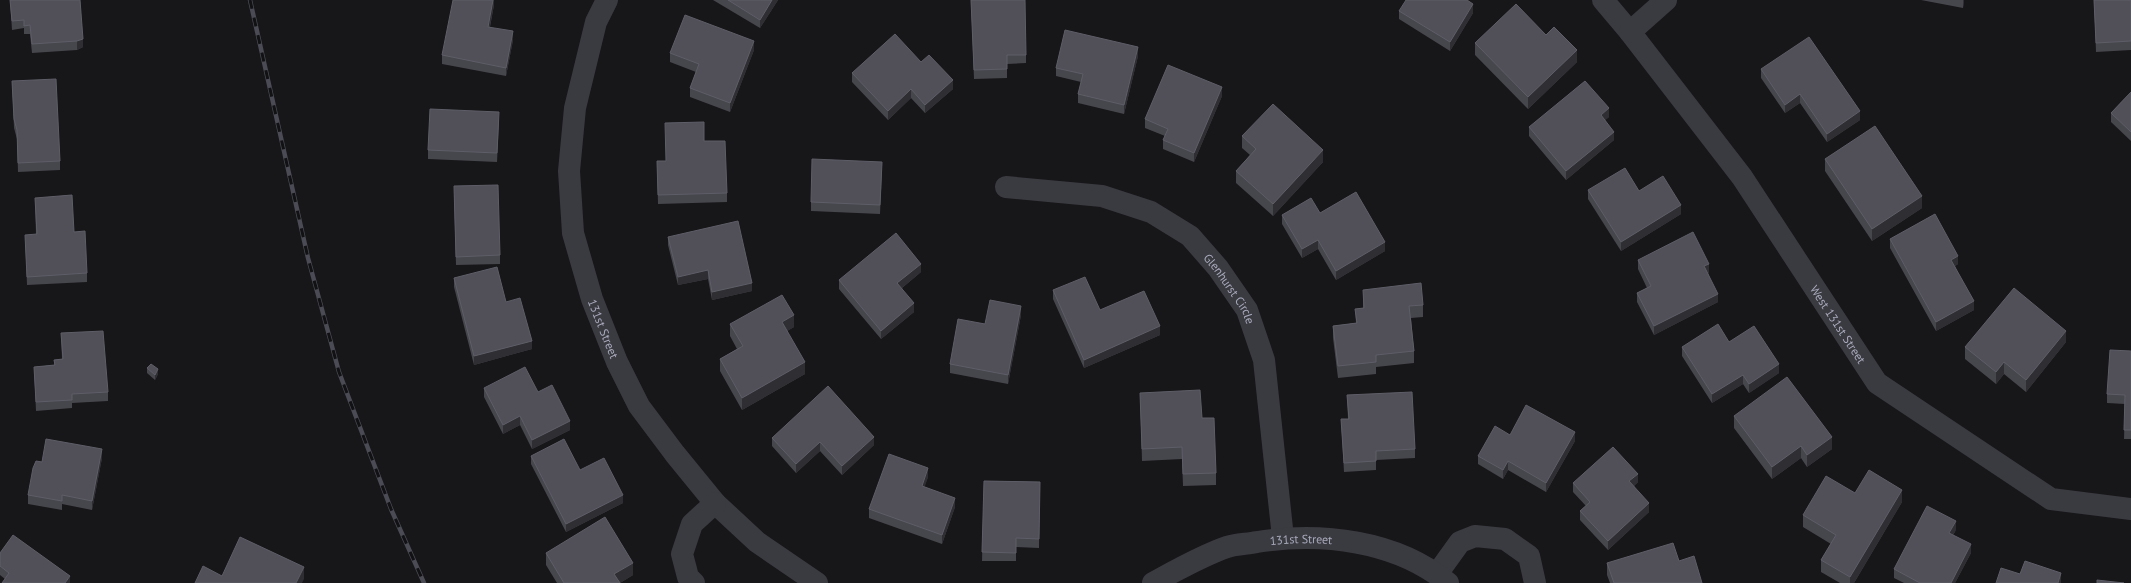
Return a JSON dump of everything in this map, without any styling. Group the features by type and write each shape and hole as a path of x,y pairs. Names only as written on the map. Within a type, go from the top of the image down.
{"street":[{"name":"131st Street","path":"607,0 596,22 574,108 569,171 573,233 592,299 617,362 636,400 674,454 716,503 757,542 806,581"},
{"name":"West 131st Street","path":"1603,0 1630,32 1742,177 1877,383 2051,499 2131,509"},
{"path":"1630,32 1666,0"},
{"name":"Glenhurst Circle","path":"1006,187 1102,196 1151,212 1190,236 1218,268 1248,310 1264,360 1283,538"},
{"path":"694,583 688,577 682,554 692,524 716,503"},
{"path":"1442,579 1460,542 1475,536 1505,539 1529,556 1535,583"},
{"name":"131st Street","path":"1153,583 1187,564 1228,547 1283,538 1348,541 1396,552 1442,579"}],"building":[{"path":"10,0 80,0 83,39 77,41 32,44 30,25 24,26 24,20 12,21"},
{"path":"453,0 493,0 488,27 513,31 506,68 442,55"},
{"path":"728,0 772,0 760,20"},
{"path":"971,0 1025,0 1026,55 1007,55 1007,69 974,70"},
{"path":"1406,0 1467,0 1473,4 1450,42 1399,11"},
{"path":"2094,0 2131,0 2131,41 2096,43"},
{"path":"1516,4 1546,35 1554,27 1577,50 1528,97 1475,43"},
{"path":"685,15 754,41 730,103 690,88 699,64 670,53"},
{"path":"1065,30 1138,47 1124,105 1078,94 1083,74 1056,68"},
{"path":"895,34 921,62 929,55 953,80 925,105 911,89 888,111 852,73"},
{"path":"1809,37 1860,111 1827,134 1800,94 1785,105 1761,69"},
{"path":"1168,65 1222,87 1194,153 1163,140 1168,129 1145,119"},
{"path":"56,79 60,161 18,163 17,130 14,119 12,81"},
{"path":"1585,81 1609,108 1601,115 1614,132 1566,171 1529,127"},
{"path":"2131,92 2131,132 2111,113"},
{"path":"1273,104 1323,150 1273,204 1236,171 1256,149 1242,136"},
{"path":"430,109 499,112 497,153 428,150"},
{"path":"704,122 704,141 725,141 727,193 658,195 657,161 666,161 665,123"},
{"path":"1875,126 1922,196 1872,229 1825,159"},
{"path":"812,159 882,162 880,205 811,202"},
{"path":"1625,168 1639,191 1663,176 1681,205 1621,242 1588,190"},
{"path":"498,185 500,255 456,257 454,186"},
{"path":"1356,192 1385,242 1336,271 1318,240 1302,249 1282,215 1311,198 1320,213"},
{"path":"72,195 74,232 85,231 87,273 27,277 25,235 37,234 35,198"},
{"path":"1935,214 1958,256 1951,260 1974,301 1936,322 1890,239"},
{"path":"738,221 752,283 712,292 708,270 678,277 668,237"},
{"path":"1693,232 1709,264 1704,266 1718,294 1654,326 1637,293 1651,286 1638,260"},
{"path":"896,233 921,264 897,283 914,303 881,331 839,280"},
{"path":"497,267 506,302 520,298 532,341 474,356 454,278"},
{"path":"1085,277 1100,310 1144,291 1160,326 1084,360 1053,290"},
{"path":"1421,283 1423,305 1409,306 1414,351 1376,355 1376,362 1338,366 1333,326 1357,323 1355,309 1364,308 1363,290"},
{"path":"2014,288 2066,331 2026,380 2004,362 1996,372 1965,347"},
{"path":"782,295 794,315 782,322 805,362 742,398 720,359 743,346 730,324"},
{"path":"990,300 1021,306 1008,375 950,364 958,319 985,324"},
{"path":"1718,324 1729,342 1754,326 1779,364 1749,384 1743,375 1712,394 1682,347"},
{"path":"103,331 108,392 72,394 72,400 36,402 34,367 55,365 54,360 63,359 61,333"},
{"path":"2110,350 2131,351 2131,430 2124,430 2125,395 2107,394"},
{"path":"151,364 158,369 155,375 147,368"},
{"path":"525,367 538,392 552,385 570,421 532,440 520,416 503,425 484,388"},
{"path":"1787,377 1832,437 1807,455 1801,446 1772,467 1734,416"},
{"path":"828,386 874,437 842,466 820,442 796,464 772,438"},
{"path":"1200,390 1202,418 1214,418 1216,473 1183,474 1182,447 1142,449 1140,393"},
{"path":"1412,392 1415,449 1376,451 1376,461 1344,463 1341,419 1349,419 1347,395"},
{"path":"1526,405 1575,432 1546,483 1508,461 1503,470 1478,456 1495,426 1510,435"},
{"path":"46,439 102,449 92,501 62,495 62,501 28,495 33,468 36,461 42,462"},
{"path":"564,439 580,470 604,458 623,495 566,524 531,456"},
{"path":"1613,447 1638,474 1629,481 1649,503 1608,541 1580,511 1590,502 1573,483"},
{"path":"889,454 928,468 922,486 955,498 942,535 869,509"},
{"path":"1869,470 1902,490 1850,577 1821,560 1836,535 1803,515 1826,476 1855,493"},
{"path":"984,481 1040,482 1039,539 1016,538 1016,553 982,552"},
{"path":"1927,506 1956,521 1949,533 1971,544 1951,583 1920,583 1894,569"},
{"path":"605,517 633,563 614,574 620,583 564,583 546,553"},
{"path":"13,535 70,576 65,583 2,583 9,573 0,566 0,553"},
{"path":"240,537 304,567 296,583 195,583 203,566 222,576"},
{"path":"1673,543 1679,561 1694,556 1702,583 1614,583 1607,563"},
{"path":"2025,561 2061,573 2058,583 1996,583 2001,568 2020,574"},
{"path":"2097,580 2124,583 2097,583"}],"railway":[{"path":"250,0 308,258 339,372 391,509 424,583"}]}
